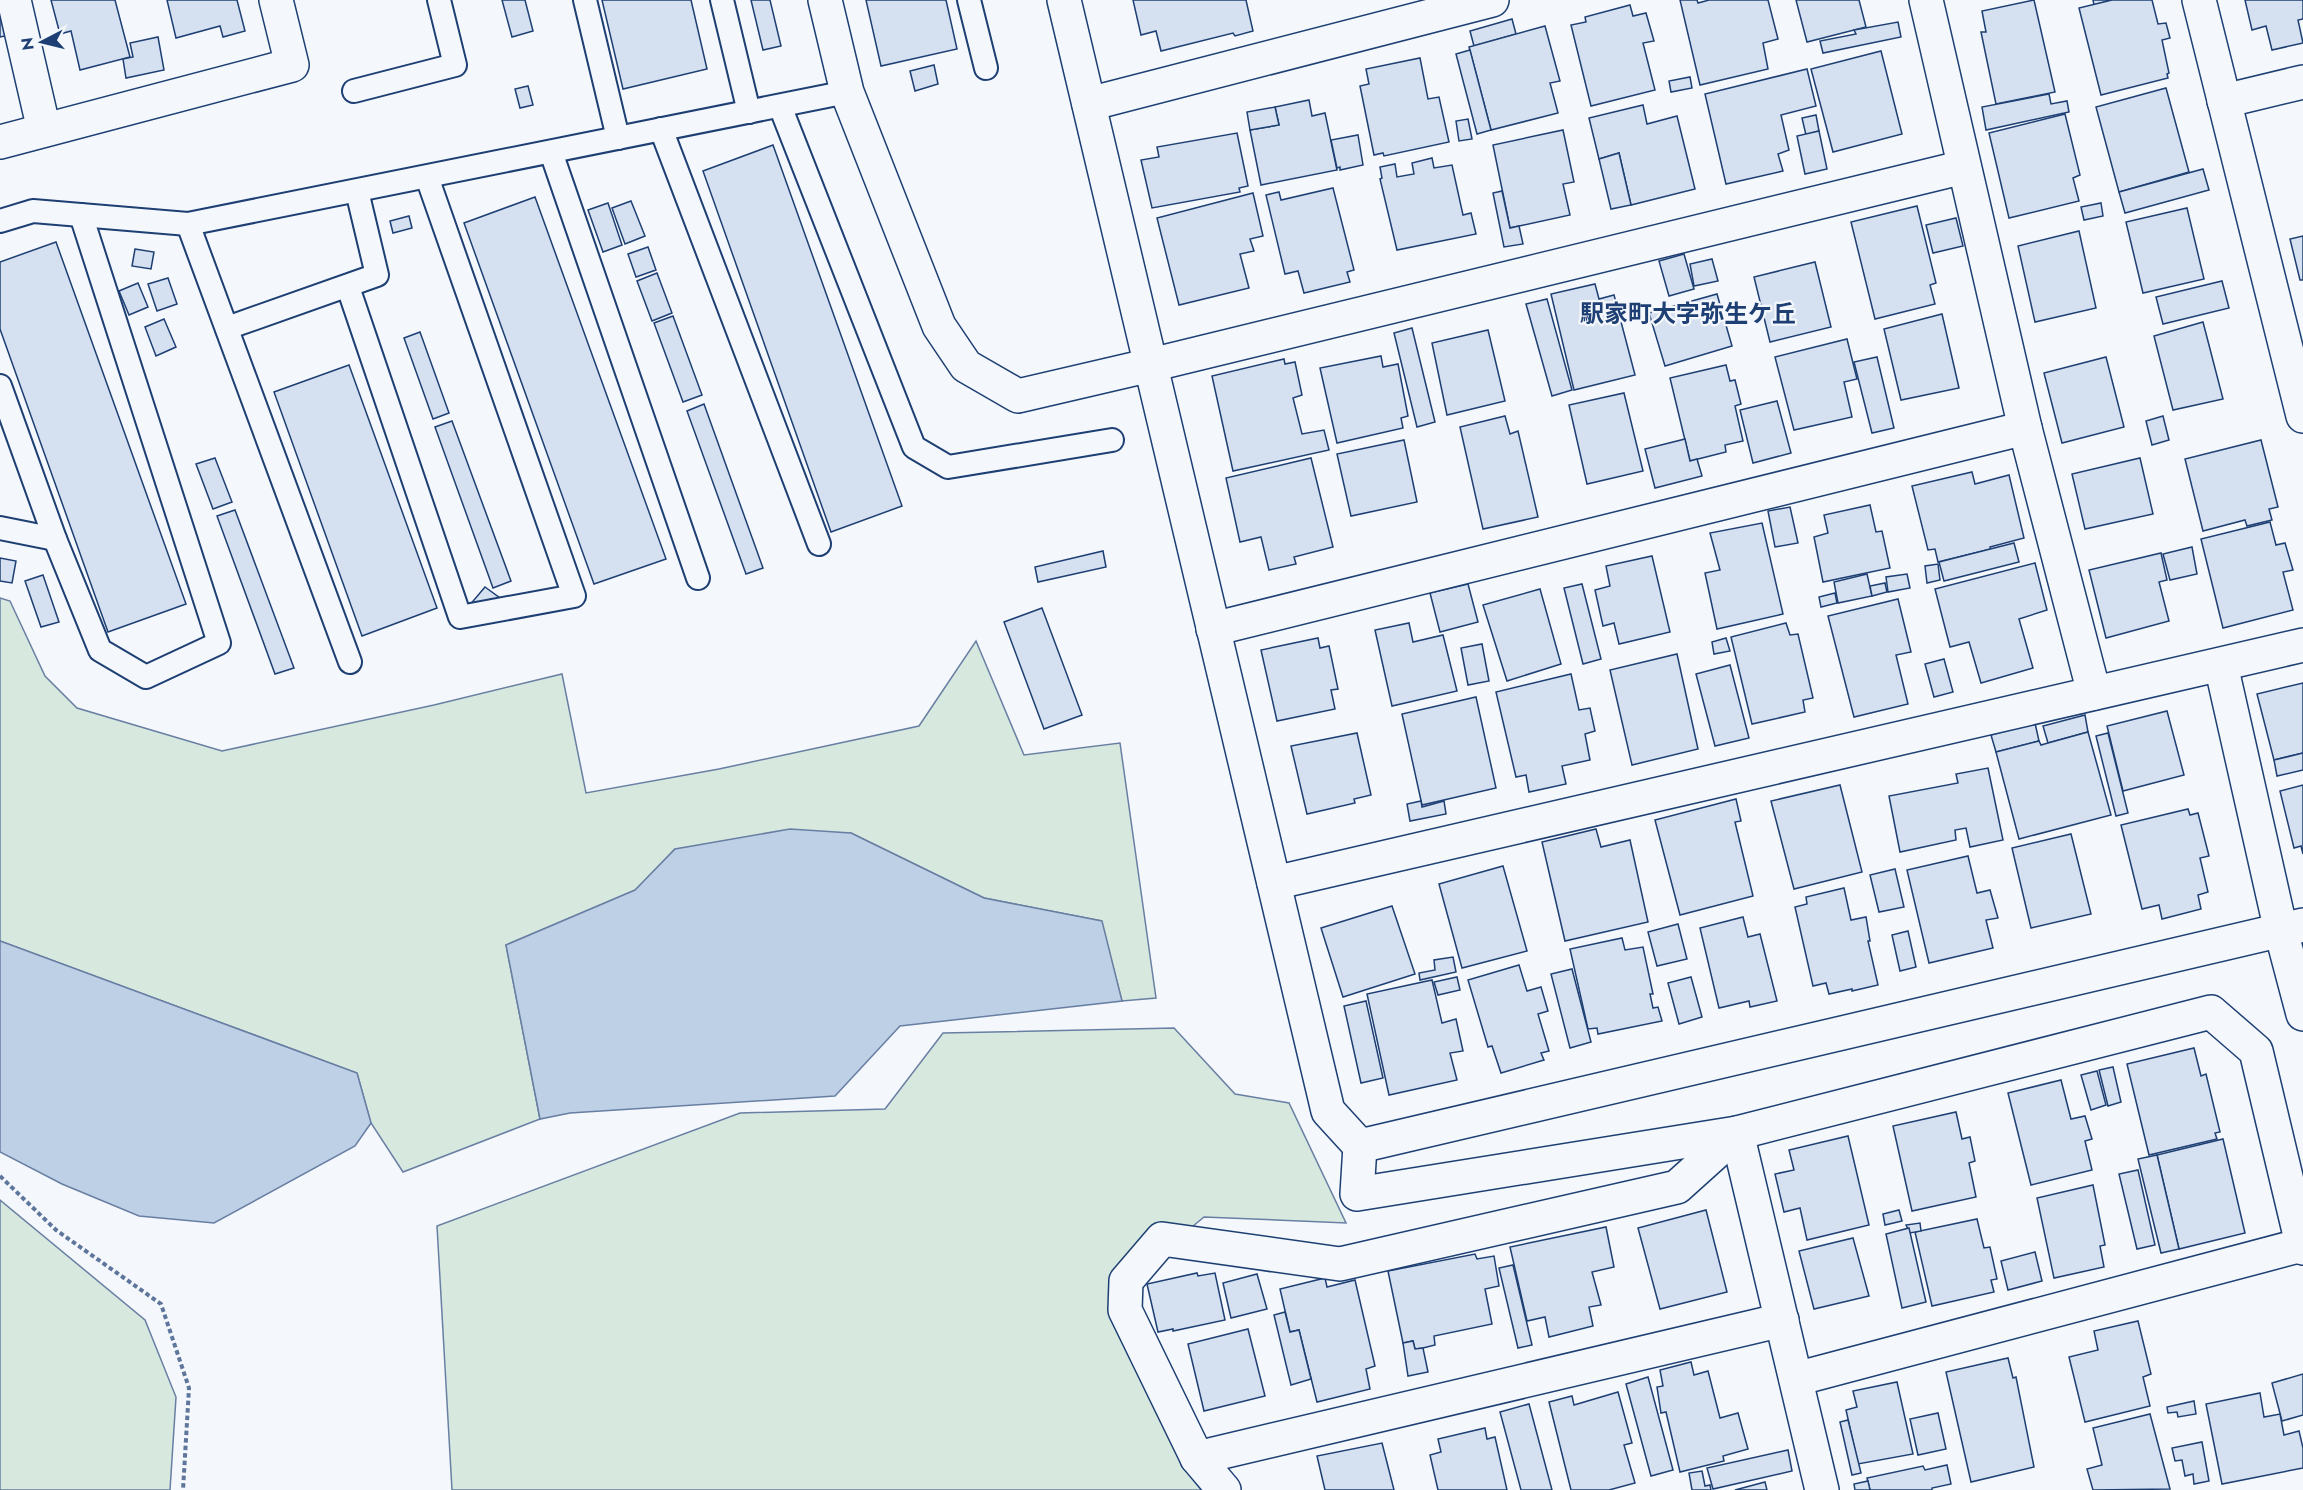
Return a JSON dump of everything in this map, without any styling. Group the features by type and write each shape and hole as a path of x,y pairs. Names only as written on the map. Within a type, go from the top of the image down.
{"street":[{"path":"14,0 44,130"},
{"path":"0,142 292,65 276,0"},
{"path":"825,0 847,92 939,327 966,366 1018,396 1964,167"},
{"path":"1064,0 1328,1111 1360,1146 1357,1194 1737,1133 2211,1012 2256,1051 2303,1247 1796,1379"},
{"path":"1089,104 1492,0"},
{"path":"1926,0 2025,428 2094,693"},
{"path":"2199,0 2297,370 2303,416"},
{"path":"2224,101 2303,82"},
{"path":"1213,629 2025,428"},
{"path":"1274,883 2303,645"},
{"path":"2221,665 2292,928 2303,1014"},
{"path":"1360,1146 2292,928"},
{"path":"1737,1133 1822,1490"},
{"path":"1224,1490 1197,1458 1125,1310 1126,1281 1162,1239 1340,1264 1677,1187 1737,1133"},
{"path":"1197,1458 1782,1320"}],"lane":[{"path":"354,91 455,65 439,0"},
{"path":"585,0 618,138"},
{"path":"722,0 749,112"},
{"path":"969,0 986,68"},
{"path":"0,221 33,211 188,224 847,92"},
{"path":"780,106 914,447 948,467 1112,440"},
{"path":"662,129 819,544"},
{"path":"551,152 698,578"},
{"path":"348,287 460,616 574,596 427,177"},
{"path":"227,328 377,275 357,191"},
{"path":"0,386 54,539 100,650 147,677 219,643 81,215"},
{"path":"188,224 350,663"},
{"path":"0,528 54,539"}],"path":[{"path":"0,1176 56,1230 161,1304 189,1388 183,1490"}],"shaded area":[{"path":"0,598 10,601 45,676 77,708 222,751 434,705 562,674 586,793 719,769 919,726 976,641 1024,755 1120,743 1156,998 1122,1001 1101,921 984,898 851,833 675,849 636,890 506,945 540,1119 403,1172 371,1123 357,1073 0,941"},
{"path":"1174,1028 1235,1094 1289,1103 1346,1223 1204,1217 1127,1281 1212,1490 452,1490 437,1226 740,1113 885,1109 943,1033"},
{"path":"0,1200 145,1320 176,1397 170,1490 0,1490"}],"water":[{"path":"790,829 851,833 984,898 1102,921 1122,1001 900,1026 835,1096 570,1113 540,1119 506,945 635,890 675,849"},
{"path":"0,941 357,1073 371,1123 355,1146 214,1223 139,1216 62,1184 0,1152"}],"building":[{"path":"51,0 115,0 130,57 80,70 71,31 60,34"},
{"path":"167,0 237,0 245,31 223,37 220,26 176,38"},
{"path":"502,0 525,0 533,31 512,37"},
{"path":"602,0 691,0 707,69 623,89"},
{"path":"751,0 770,0 781,46 763,50"},
{"path":"866,0 946,0 957,49 881,66"},
{"path":"1133,0 1246,0 1253,31 1235,36 1233,33 1161,51 1156,31 1141,35"},
{"path":"1680,0 1697,0 1698,3 1709,0 1768,0 1778,39 1763,43 1768,69 1700,85"},
{"path":"1796,0 1859,0 1866,27 1807,42"},
{"path":"2034,0 2055,92 1996,104 1981,32 1986,32 1982,11"},
{"path":"2093,0 2112,0 2094,5"},
{"path":"2112,0 2152,0 2158,24 2166,23 2170,38 2162,40 2168,78 2101,95 2079,8"},
{"path":"2245,0 2303,0 2303,19 2298,20 2303,43 2272,50 2266,26 2252,30"},
{"path":"1630,5 1633,16 1646,13 1654,41 1643,43 1655,90 1591,106 1571,25 1586,22 1585,17"},
{"path":"0,13 5,36 0,37"},
{"path":"1512,19 1516,34 1474,46 1470,31"},
{"path":"1898,22 1901,37 1823,53 1820,41 1856,34 1854,30"},
{"path":"1545,26 1560,81 1550,83 1558,113 1491,130 1469,47"},
{"path":"158,37 164,70 126,78 123,59 133,57 130,43"},
{"path":"1470,50 1491,130 1477,134 1456,54"},
{"path":"1881,51 1902,134 1833,152 1811,69"},
{"path":"1420,58 1428,99 1439,97 1449,142 1384,156 1383,153 1374,155 1360,86 1369,84 1366,69"},
{"path":"934,65 938,84 915,91 910,71"},
{"path":"1807,69 1816,106 1781,115 1789,150 1778,154 1783,171 1726,184 1705,94"},
{"path":"1690,77 1692,88 1671,92 1669,81"},
{"path":"528,86 533,105 520,108 515,89"},
{"path":"2166,88 2189,172 2119,192 2096,107"},
{"path":"2049,94 2051,104 2067,101 2069,112 1986,130 1982,107"},
{"path":"1309,100 1312,116 1325,113 1337,170 1261,185 1250,130 1279,125 1275,107"},
{"path":"1643,105 1647,124 1677,116 1695,189 1631,205 1619,153 1599,159 1589,118"},
{"path":"1275,107 1279,125 1250,130 1247,112"},
{"path":"2065,114 2080,175 2073,178 2079,201 2009,218 1989,133"},
{"path":"1816,115 1819,131 1806,135 1802,118"},
{"path":"1468,119 1472,139 1459,141 1456,121"},
{"path":"1563,130 1574,182 1563,184 1570,215 1510,228 1493,145"},
{"path":"1819,131 1827,169 1805,174 1797,136"},
{"path":"1237,133 1248,186 1239,188 1240,192 1152,208 1141,160 1159,157 1157,147"},
{"path":"1358,135 1363,165 1340,170 1340,167 1337,168 1331,140"},
{"path":"773,145 902,506 831,532 703,171"},
{"path":"1619,153 1631,205 1611,209 1599,159"},
{"path":"1432,158 1434,168 1452,165 1463,215 1471,213 1476,234 1397,250 1380,179 1382,178 1380,167 1395,164 1397,177 1414,174 1412,163"},
{"path":"2203,169 2209,190 2125,213 2119,192"},
{"path":"1333,188 1354,270 1347,272 1350,282 1304,293 1298,271 1285,274 1266,195 1279,192 1281,200"},
{"path":"1502,191 1510,228 1519,226 1523,244 1504,247 1493,193"},
{"path":"1253,193 1263,236 1250,239 1254,251 1240,254 1249,288 1179,305 1157,218"},
{"path":"535,197 666,559 594,584 464,223"},
{"path":"631,201 645,236 625,244 612,208"},
{"path":"608,203 622,245 603,252 588,210"},
{"path":"2101,203 2103,216 2084,220 2081,207"},
{"path":"1917,206 1936,283 1930,285 1935,304 1875,319 1851,222"},
{"path":"2187,208 2204,279 2143,293 2126,222"},
{"path":"409,216 412,228 393,233 390,221"},
{"path":"1956,218 1963,246 1933,253 1926,225"},
{"path":"2079,231 2096,308 2035,322 2018,246"},
{"path":"2303,236 2303,280 2300,280 2290,239"},
{"path":"56,242 186,604 108,632 0,329 0,262"},
{"path":"648,247 656,270 636,277 628,254"},
{"path":"135,249 154,252 151,269 132,266"},
{"path":"1684,254 1694,289 1669,296 1659,261"},
{"path":"1712,259 1718,281 1694,286 1690,264"},
{"path":"1815,262 1831,327 1770,342 1754,277"},
{"path":"657,273 672,313 652,321 637,281"},
{"path":"168,278 177,304 157,311 148,284"},
{"path":"2222,281 2229,308 2163,324 2156,297"},
{"path":"138,283 148,307 129,315 119,291"},
{"path":"1595,284 1599,299 1614,295 1635,375 1574,390 1551,294"},
{"path":"1717,294 1732,346 1665,366 1649,313"},
{"path":"1547,299 1572,390 1552,396 1526,304"},
{"path":"1942,314 1959,388 1901,400 1884,329"},
{"path":"673,316 702,395 683,402 654,323"},
{"path":"164,319 176,347 156,356 145,327"},
{"path":"2203,322 2223,399 2173,410 2154,336"},
{"path":"1412,328 1435,422 1417,427 1394,333"},
{"path":"1488,330 1505,401 1447,415 1432,343"},
{"path":"420,332 449,413 433,419 404,338"},
{"path":"1847,339 1857,379 1844,382 1852,417 1794,430 1775,357"},
{"path":"1381,356 1383,367 1398,364 1408,416 1401,418 1403,428 1337,443 1320,368"},
{"path":"1877,357 1894,428 1872,433 1854,362"},
{"path":"2106,357 2124,427 2062,443 2044,373"},
{"path":"1284,359 1285,364 1295,362 1302,395 1293,398 1302,434 1324,430 1329,450 1233,471 1212,376"},
{"path":"349,365 437,608 362,636 274,392"},
{"path":"1726,365 1730,381 1735,380 1741,404 1735,406 1743,441 1725,445 1726,452 1690,461 1670,378"},
{"path":"1624,393 1643,471 1587,484 1569,405"},
{"path":"1777,401 1791,453 1753,463 1740,410"},
{"path":"704,404 763,568 746,574 687,411"},
{"path":"1505,416 1510,434 1518,431 1538,517 1483,529 1460,427"},
{"path":"2163,416 2169,440 2152,445 2146,421"},
{"path":"452,421 511,581 493,588 435,427"},
{"path":"1685,439 1690,461 1697,459 1702,476 1655,488 1645,449"},
{"path":"1404,440 1417,502 1351,516 1337,454"},
{"path":"2261,440 2278,507 2269,509 2272,520 2247,526 2245,520 2203,531 2185,459"},
{"path":"215,458 232,502 213,509 196,464"},
{"path":"1311,458 1333,547 1294,557 1296,564 1269,570 1261,537 1240,542 1226,478"},
{"path":"2140,458 2153,514 2085,529 2072,474"},
{"path":"1972,472 1975,484 2009,475 2024,538 1938,562 1935,549 1928,550 1912,486"},
{"path":"1870,505 1876,532 1882,531 1890,568 1823,582 1814,537 1828,533 1824,515"},
{"path":"1790,507 1798,543 1775,547 1768,511"},
{"path":"235,510 294,668 275,674 217,516"},
{"path":"2270,522 2276,545 2285,543 2293,570 2283,572 2293,610 2223,628 2201,539"},
{"path":"1762,523 1783,614 1717,629 1705,573 1720,570 1710,533"},
{"path":"2014,543 2019,562 1944,581 1939,562"},
{"path":"2192,547 2197,574 2170,580 2163,554"},
{"path":"1103,551 1106,567 1038,582 1035,567"},
{"path":"2161,553 2167,580 2159,582 2169,621 2106,638 2089,570"},
{"path":"1652,556 1670,632 1619,644 1614,623 1603,626 1595,590 1610,586 1606,566"},
{"path":"0,558 16,561 12,583 0,581"},
{"path":"2035,563 2047,610 2019,619 2033,668 1981,683 1969,642 1950,647 1935,589"},
{"path":"1938,564 1940,580 1927,583 1925,566"},
{"path":"1867,574 1872,596 1838,603 1834,582"},
{"path":"1907,574 1910,588 1888,592 1886,577"},
{"path":"43,575 59,622 41,627 25,581"},
{"path":"1885,583 1887,592 1872,596 1870,586"},
{"path":"1468,584 1478,622 1440,632 1430,593"},
{"path":"1582,584 1601,659 1583,664 1564,588"},
{"path":"485,587 500,598 468,607"},
{"path":"1540,589 1561,664 1507,681 1483,605"},
{"path":"1835,593 1837,603 1821,607 1819,597"},
{"path":"1898,599 1911,652 1896,655 1908,704 1854,717 1828,616"},
{"path":"1042,608 1082,715 1044,729 1004,622"},
{"path":"1409,623 1413,642 1443,635 1457,691 1392,706 1375,630"},
{"path":"1786,623 1790,635 1798,634 1813,698 1803,700 1805,712 1752,724 1731,637"},
{"path":"1318,638 1320,648 1329,646 1338,689 1331,690 1335,709 1277,721 1261,650"},
{"path":"1726,638 1730,651 1714,654 1712,642"},
{"path":"1482,644 1489,681 1468,685 1461,648"},
{"path":"1677,654 1698,749 1632,765 1610,670"},
{"path":"1944,659 1953,692 1934,697 1925,664"},
{"path":"1730,665 1749,738 1715,746 1696,674"},
{"path":"1571,674 1579,710 1590,708 1595,731 1585,734 1590,760 1562,766 1566,784 1529,792 1526,775 1516,777 1496,692"},
{"path":"2303,683 2303,753 2274,760 2257,694"},
{"path":"1476,697 1496,788 1422,805 1402,714"},
{"path":"2167,711 2184,775 2123,791 2107,726"},
{"path":"2085,715 2088,732 2048,743 2043,726"},
{"path":"2035,723 2039,741 1996,752 1991,735"},
{"path":"2088,732 2111,815 2019,839 1996,752 2039,741 2041,745"},
{"path":"1357,733 1371,795 1354,799 1355,803 1307,814 1291,746"},
{"path":"2108,733 2128,813 2116,816 2096,736"},
{"path":"2303,753 2303,770 2277,776 2274,760"},
{"path":"1988,768 2003,840 1970,847 1966,828 1955,830 1956,840 1900,852 1889,796 1958,783 1956,774"},
{"path":"1840,785 1862,872 1794,889 1771,801"},
{"path":"2303,785 2303,854 2301,846 2294,848 2280,791"},
{"path":"1736,799 1741,821 1735,822 1753,896 1680,915 1655,820"},
{"path":"1421,801 1422,807 1444,801 1446,814 1410,821 1407,804"},
{"path":"2188,809 2190,815 2198,813 2209,856 2200,858 2208,892 2198,895 2201,909 2162,919 2159,905 2142,909 2121,825"},
{"path":"1596,829 1601,847 1630,840 1648,922 1565,941 1542,842"},
{"path":"2071,834 2091,914 2031,928 2012,848"},
{"path":"1968,856 1977,893 1990,890 1998,918 1986,920 1993,948 1929,963 1907,870"},
{"path":"1503,866 1527,951 1462,968 1439,884"},
{"path":"1895,869 1904,907 1879,912 1870,875"},
{"path":"1844,888 1851,920 1866,917 1870,941 1868,941 1878,985 1829,994 1826,983 1813,986 1795,907 1807,904 1806,897"},
{"path":"1392,906 1415,974 1343,997 1321,928"},
{"path":"1743,917 1748,937 1760,934 1777,1001 1750,1007 1749,1001 1719,1008 1700,928"},
{"path":"1678,924 1687,959 1657,966 1648,932"},
{"path":"1908,931 1916,967 1900,971 1892,935"},
{"path":"1622,938 1625,950 1643,947 1653,994 1650,994 1653,1008 1658,1007 1662,1021 1598,1034 1597,1028 1588,1029 1570,949"},
{"path":"1453,957 1456,972 1420,980 1419,973 1435,970 1434,960"},
{"path":"1519,965 1527,991 1541,987 1548,1011 1538,1014 1549,1051 1541,1053 1544,1060 1501,1073 1492,1046 1488,1047 1468,980"},
{"path":"1572,969 1591,1042 1570,1048 1551,974"},
{"path":"1457,977 1460,990 1438,995 1434,982"},
{"path":"1691,977 1702,1017 1679,1024 1668,983"},
{"path":"1432,980 1442,1023 1456,1019 1463,1051 1450,1053 1457,1080 1389,1095 1367,994"},
{"path":"1366,1001 1383,1078 1361,1083 1344,1006"},
{"path":"2194,1048 2201,1076 2206,1074 2220,1132 2215,1133 2217,1139 2149,1155 2127,1064"},
{"path":"2113,1067 2121,1102 2108,1106 2099,1070"},
{"path":"2097,1071 2106,1105 2091,1110 2081,1075"},
{"path":"2061,1080 2071,1119 2085,1116 2092,1139 2085,1141 2092,1170 2031,1185 2008,1093"},
{"path":"1956,1112 1962,1139 1970,1137 1975,1161 1969,1163 1976,1197 1912,1211 1893,1126"},
{"path":"1848,1136 1869,1225 1807,1240 1800,1208 1784,1212 1775,1174 1794,1170 1789,1150"},
{"path":"2223,1139 2245,1233 2179,1249 2157,1155"},
{"path":"2157,1155 2179,1249 2161,1253 2138,1159"},
{"path":"2138,1170 2155,1245 2137,1249 2119,1174"},
{"path":"2093,1185 2105,1245 2100,1246 2104,1267 2054,1278 2037,1198"},
{"path":"1706,1210 1727,1292 1660,1309 1638,1228"},
{"path":"1899,1210 1902,1221 1885,1225 1883,1214"},
{"path":"1977,1219 1984,1248 1990,1247 1997,1279 1991,1280 1994,1292 1932,1306 1915,1232"},
{"path":"1920,1223 1921,1231 1910,1233 1906,1225"},
{"path":"1606,1227 1614,1267 1592,1272 1601,1305 1589,1307 1593,1326 1549,1337 1545,1317 1527,1321 1510,1247"},
{"path":"1909,1228 1926,1302 1902,1308 1886,1234"},
{"path":"1853,1238 1869,1296 1814,1309 1799,1251"},
{"path":"2035,1252 2042,1281 2008,1290 2001,1261"},
{"path":"1475,1254 1477,1259 1494,1256 1499,1286 1485,1289 1492,1324 1434,1336 1435,1345 1423,1348 1415,1349 1413,1341 1403,1343 1388,1271"},
{"path":"1513,1265 1532,1345 1518,1348 1499,1268"},
{"path":"1197,1273 1198,1276 1215,1273 1225,1320 1158,1332 1147,1284"},
{"path":"1257,1274 1267,1309 1231,1318 1223,1283"},
{"path":"1325,1278 1327,1287 1355,1280 1375,1366 1366,1369 1370,1389 1317,1402 1299,1330 1290,1332 1280,1289"},
{"path":"1285,1312 1290,1332 1299,1330 1311,1379 1291,1385 1274,1315"},
{"path":"2138,1321 2151,1374 2143,1377 2150,1406 2085,1422 2069,1357 2098,1350 2094,1331"},
{"path":"1248,1329 1265,1396 1204,1411 1188,1344"},
{"path":"1413,1341 1415,1349 1423,1348 1428,1372 1408,1376 1403,1343"},
{"path":"2008,1358 2013,1378 2016,1377 2034,1467 1971,1482 1946,1372"},
{"path":"1691,1362 1694,1375 1708,1371 1720,1418 1738,1413 1748,1449 1723,1456 1724,1461 1680,1472 1666,1412 1661,1413 1657,1387 1663,1386 1660,1370"},
{"path":"2303,1374 2303,1415 2282,1421 2272,1383"},
{"path":"1648,1377 1673,1470 1651,1476 1626,1384"},
{"path":"1897,1382 1913,1454 1858,1464 1846,1410 1857,1407 1853,1391"},
{"path":"1618,1392 1632,1443 1624,1445 1635,1483 1609,1490 1571,1490 1549,1402 1572,1396 1574,1405"},
{"path":"2260,1393 2264,1417 2280,1414 2284,1435 2299,1431 2303,1448 2303,1468 2222,1484 2206,1404"},
{"path":"2194,1401 2196,1414 2178,1417 2177,1412 2168,1413 2167,1407"},
{"path":"1529,1404 1552,1490 1521,1490 1500,1412"},
{"path":"1938,1413 1946,1449 1918,1455 1910,1419"},
{"path":"2150,1414 2170,1489 2093,1490 2087,1469 2102,1465 2093,1428"},
{"path":"1848,1420 1861,1473 1852,1475 1840,1422"},
{"path":"1485,1428 1487,1439 1495,1437 1507,1490 1438,1490 1430,1455 1441,1452 1438,1439"},
{"path":"2202,1442 2209,1481 2194,1484 2193,1474 2185,1476 2182,1460 2175,1461 2172,1448"},
{"path":"1382,1443 1394,1490 1325,1490 1317,1456"},
{"path":"1788,1450 1792,1471 1713,1489 1707,1468"},
{"path":"1947,1465 1951,1484 1932,1488 1932,1490 1870,1490 1867,1478 1923,1466 1925,1470"},
{"path":"1702,1471 1705,1486 1710,1485 1711,1490 1692,1490 1689,1473"},
{"path":"1868,1481 1870,1490 1855,1490 1854,1484"},
{"path":"1765,1482 1767,1490 1735,1490"}],"district":[{"name":"駅家町大字弥生ケ丘","path":"1688,314"}]}
